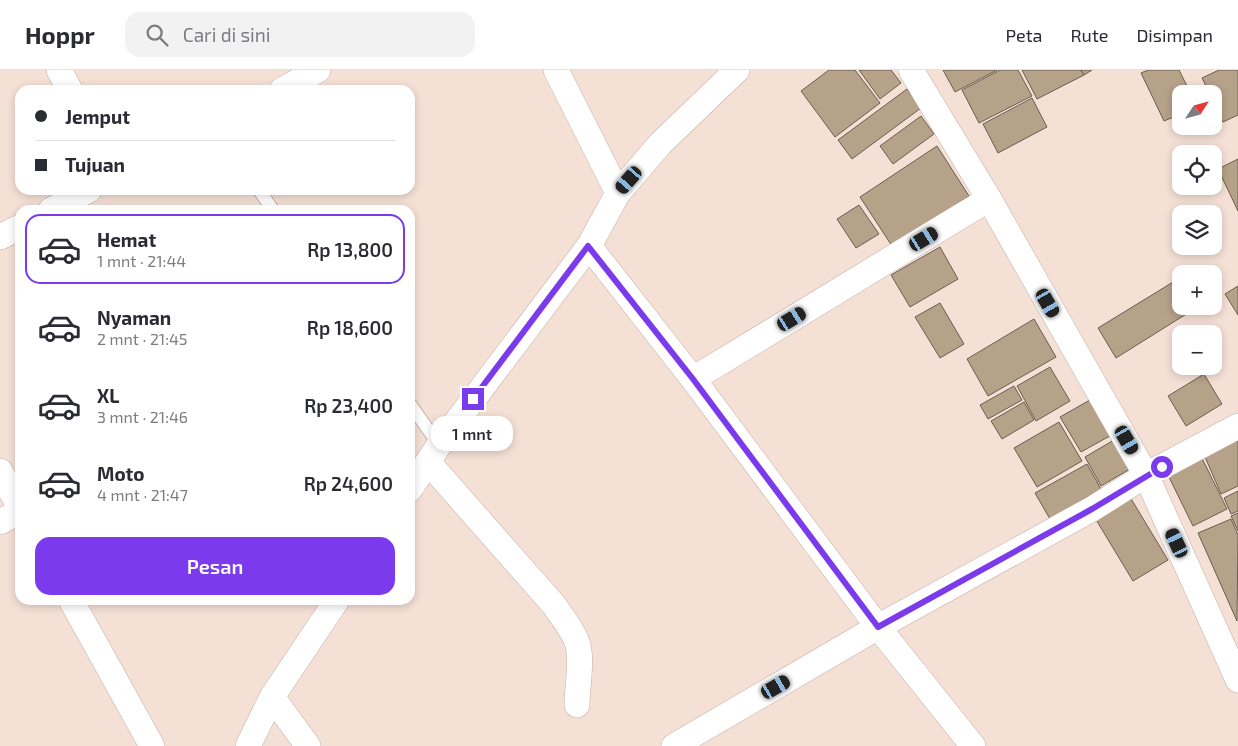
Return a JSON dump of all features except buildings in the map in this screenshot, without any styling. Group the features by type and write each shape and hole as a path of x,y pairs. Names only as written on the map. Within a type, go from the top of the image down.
{"street":[{"path":"59,70 67,85"},
{"path":"291,85 318,70"},
{"path":"556,70 618,193"},
{"path":"415,482 434,453 588,246 618,193 661,143 737,70"},
{"path":"911,70 989,200 1146,475 1238,680"},
{"path":"60,205 79,195"},
{"path":"693,379 989,200"},
{"path":"0,237 15,229"},
{"path":"588,246 693,379 878,627 973,746"},
{"path":"674,746 878,627 1092,509 1146,475 1238,426"},
{"path":"434,453 568,625 579,651 577,705"},
{"path":"0,472 15,500"},
{"path":"0,522 15,513"},
{"path":"74,605 152,746"},
{"path":"248,746 272,697 334,605"},
{"path":"272,697 308,746"}],"lane":[{"path":"415,414 434,453"}],"route":[{"path":"473,399 588,246 693,379 878,627 1092,509 1162,467"}]}
